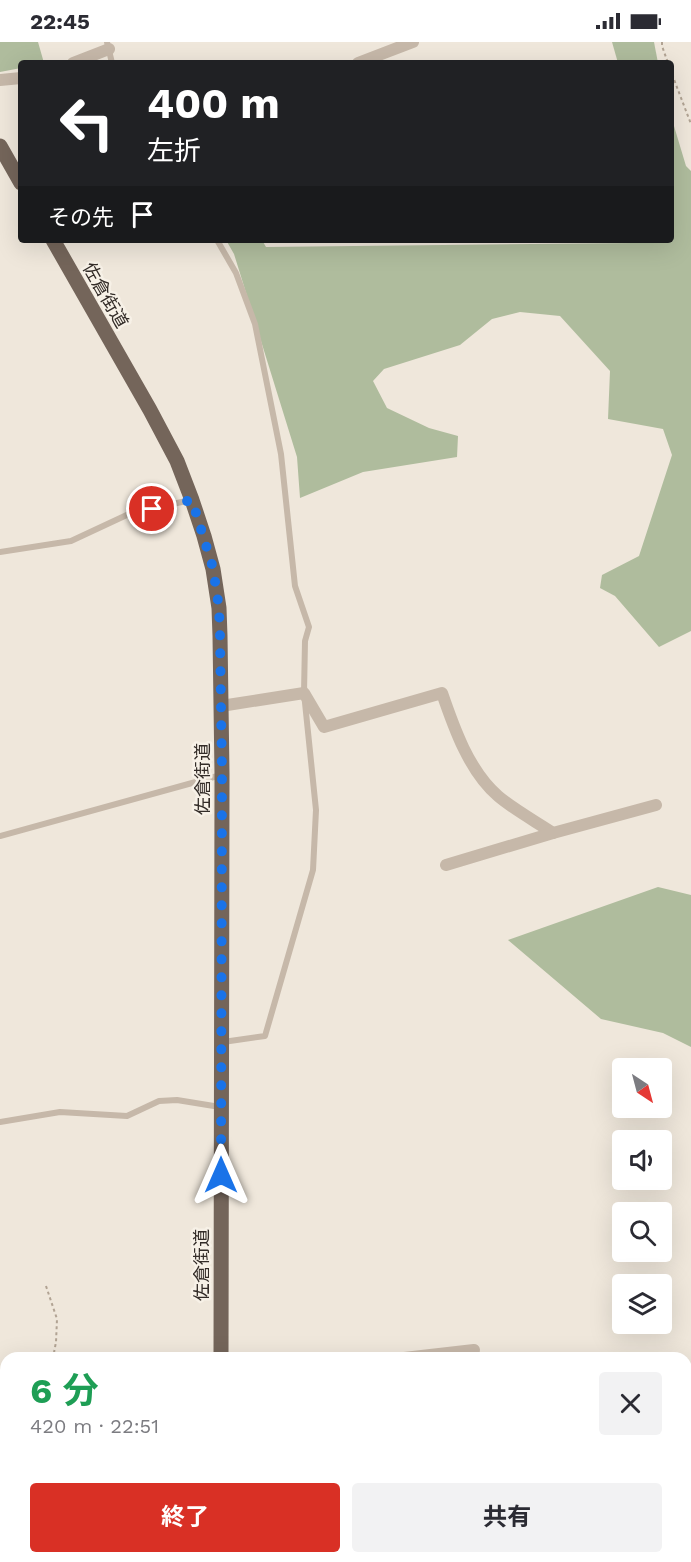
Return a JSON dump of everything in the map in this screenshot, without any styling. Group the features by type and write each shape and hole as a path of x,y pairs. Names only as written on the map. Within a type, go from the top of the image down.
{"main road":[{"path":"0,146 18,174"},
{"name":"佐倉街道","path":"55,243 177,461 213,568 219,608 222,774 221,1352"}],"street":[{"path":"366,60 413,42"},
{"path":"79,60 108,46"},
{"path":"0,80 18,78"},
{"path":"221,706 304,693 324,727 442,693 456,734 479,774 497,796 553,833"},
{"path":"446,865 656,805"},
{"path":"456,1352 474,1350"}],"lane":[{"path":"219,243 236,273 255,324 281,454 295,586 309,627 305,641 304,693 316,810 313,870 265,1036 221,1042"},
{"path":"0,552 71,541 131,513 192,500"},
{"path":"0,836 222,774"},
{"path":"0,1122 60,1112 127,1116 159,1101 177,1100 220,1107"}],"path":[{"path":"662,42 667,60"},
{"path":"674,79 691,124"},
{"path":"46,1286 57,1318 54,1352"}],"green space":[{"path":"0,42 38,42 43,60 18,60 18,69 0,72"},
{"path":"612,42 654,42 657,60 617,60"},
{"path":"674,126 686,166 691,171 691,631 659,647 615,596 600,588 602,575 639,556 672,455 663,429 608,419 610,371 560,316 520,312 492,319 460,345 384,369 373,381 387,408 429,428 458,436 457,457 363,472 300,498 297,457 234,254 228,243 264,243 266,247 674,243"},
{"path":"658,887 691,895 691,1047 663,1033 601,1019 508,940"}],"route":[{"path":"152,509 192,500 213,568 219,608 222,774 221,1175"}]}
